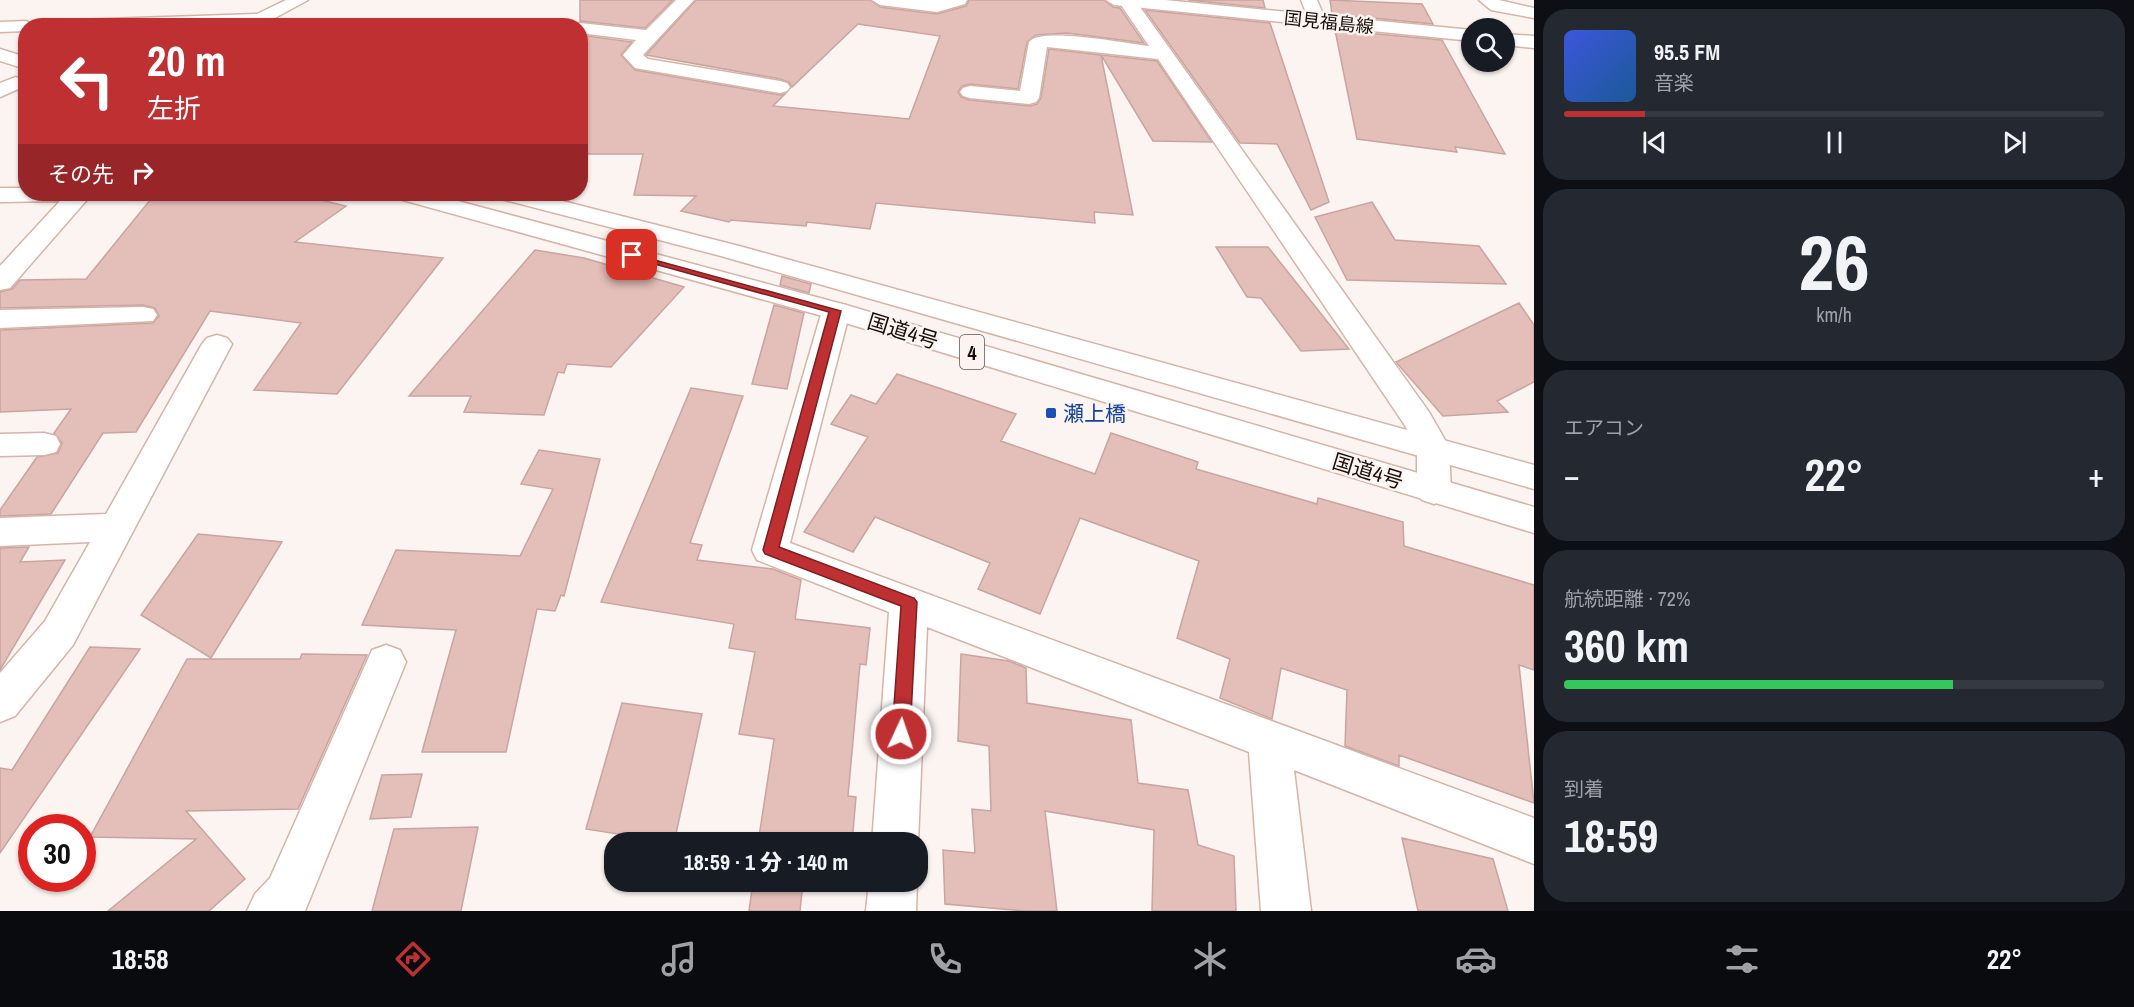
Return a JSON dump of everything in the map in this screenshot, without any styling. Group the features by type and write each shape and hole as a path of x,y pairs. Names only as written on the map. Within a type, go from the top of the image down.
{"main road":[{"path":"260,18 300,0"},
{"path":"686,0 632,55 642,64 780,87"},
{"path":"880,0 937,7 959,0"},
{"path":"1310,0 1317,21"},
{"path":"1487,0 1497,6 1534,13"},
{"path":"1121,1 1165,54 1392,382 1433,447 1434,491"},
{"name":"国見福島線","path":"1121,1 1461,35"},
{"path":"119,18 129,8"},
{"path":"0,27 18,26"},
{"path":"588,29 651,36"},
{"path":"970,92 1029,98 1038,42 1055,40 1165,54"},
{"path":"1515,40 1534,42"},
{"path":"0,55 18,61"},
{"path":"0,195 18,195"},
{"path":"0,282 74,201"},
{"name":"国道4号","path":"433,201 836,311 1534,520"},
{"name":"国道4号","path":"536,201 729,251 1534,477"},
{"path":"836,311 770,550 1269,738 1534,841"},
{"path":"0,320 143,315"},
{"path":"0,703 59,633 217,344"},
{"path":"0,445 44,444"},
{"path":"0,532 116,527"},
{"path":"896,832 909,602"},
{"path":"272,911 287,895 387,662"},
{"path":"1269,738 1286,911"},
{"path":"891,911 892,892"}],"building":[{"path":"580,0 673,0 645,28 588,22 588,18 580,18"},
{"path":"696,0 870,0 880,7 937,14 966,6 969,0 1104,0 1113,7 1120,8 1144,43 1067,33 1036,35 1027,42 1018,89 970,84 962,86 958,92 961,97 969,100 1030,106 1037,104 1041,98 1049,49 1101,55 1133,215 1094,212 1095,223 876,203 870,229 807,222 806,226 731,220 729,222 681,211 696,196 634,195 643,154 588,154 588,36 632,42 621,55 635,70 785,94 773,106 909,119 940,36 858,24 792,87 789,82 780,79 646,55"},
{"path":"1188,0 1263,0 1265,8"},
{"path":"1330,0 1422,4 1433,24 1332,14"},
{"path":"1145,10 1270,23 1329,202 1311,210 1277,144 1240,143"},
{"path":"1335,30 1442,40 1505,154 1455,147 1457,152 1357,139"},
{"path":"1101,55 1157,61 1212,142 1153,141"},
{"path":"149,201 325,201 346,206 295,242 443,258 337,394 254,390 301,323 210,311 136,432 103,433 51,514 0,516 0,510 37,457 58,453 62,443 54,433 71,409 0,412 0,330 153,323 159,316 155,308 143,305 0,308 0,292 12,289 20,280 86,279"},
{"path":"1372,202 1395,240 1479,246 1506,284 1347,280 1315,217"},
{"path":"1216,247 1268,247 1349,349 1301,351 1261,298 1247,297"},
{"path":"535,250 584,258 684,287 611,367 567,364 564,373 558,372 544,415 464,412 471,396 409,396"},
{"path":"782,276 811,284 809,293 780,285"},
{"path":"1519,303 1534,325 1534,382 1497,401 1508,412 1443,416 1396,362"},
{"path":"774,305 804,313 787,389 752,384"},
{"path":"897,374 1016,414 1001,441 1095,474 1111,433 1198,462 1196,469 1317,504 1318,498 1403,522 1404,546 1534,585 1534,670 1519,665 1534,803 1399,755 1399,766 1345,746 1347,690 1281,668 1272,719 1220,698 1230,659 1177,638 1199,561 1080,518 1040,614 978,589 990,563 875,517 853,552 804,532 868,437 831,424 851,395 876,404"},
{"path":"691,388 743,396 690,543 702,545 697,560 773,569 801,580 795,619 870,628 866,665 860,664 848,796 856,797 853,832 760,832 774,739 739,734 755,652 729,648 734,624 601,602"},
{"path":"539,450 600,459 564,596 561,595 555,611 537,609 506,752 422,752 456,630 362,625 396,550 520,556 553,489 521,484"},
{"path":"198,534 282,542 211,658 141,615"},
{"path":"29,547 20,562 65,560 0,670 0,548"},
{"path":"90,647 140,649 27,814 18,814 18,827 0,853 0,768 12,770"},
{"path":"302,654 367,655 298,809 186,811 245,879 209,911 108,911 196,839 96,837 96,826 187,659 300,659"},
{"path":"961,654 1009,661 1026,668 1027,703 1131,720 1138,783 1188,790 1198,845 1234,856 1236,911 1152,911 1154,830 1045,811 1057,911 1025,911 945,904 943,850 975,853 972,809 991,811 989,746 958,741"},
{"path":"622,703 702,714 676,832 605,832 586,829"},
{"path":"422,774 411,817 370,819 382,775"},
{"path":"478,827 461,911 372,911 394,829"},
{"path":"1402,838 1493,859 1508,911 1418,911"},
{"path":"752,892 802,892 800,911 749,911"}],"place":[{"name":"瀬上橋","path":"1051,413"}],"route":[{"path":"632,255 836,311 770,550 909,602 901,734"}]}
